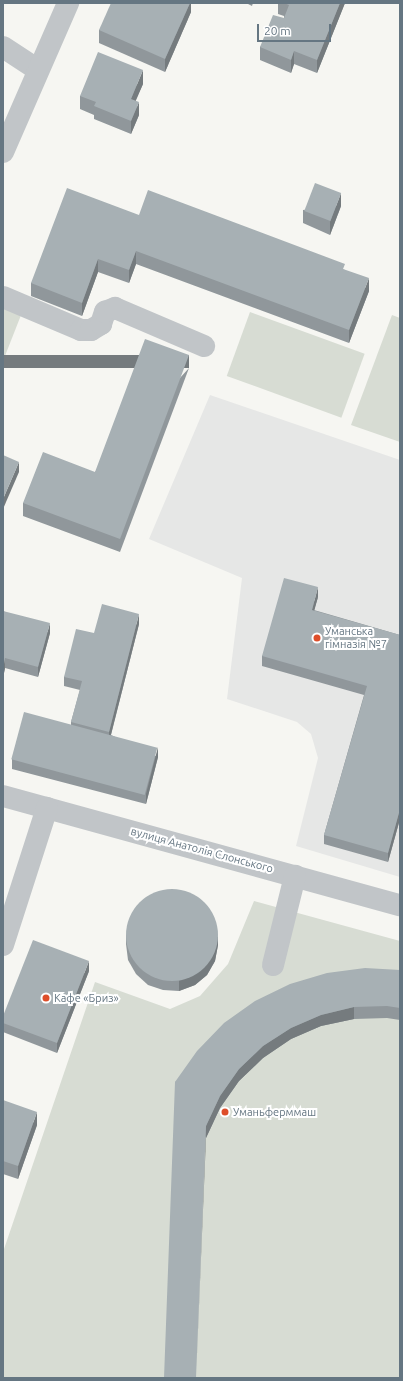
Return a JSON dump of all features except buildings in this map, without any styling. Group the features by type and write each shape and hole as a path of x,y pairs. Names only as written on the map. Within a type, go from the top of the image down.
{"street":[{"path":"3,152 68,3"},
{"path":"3,47 38,70"},
{"path":"3,297 81,330 91,330 101,324 105,312 115,308 204,346"},
{"name":"вулиця Анатолія Слонського","path":"3,796 400,905"},
{"path":"3,945 47,808"},
{"path":"273,965 295,876"}],"shaded area":[{"path":"3,302 23,310 3,361"},
{"path":"250,312 365,354 341,418 227,376"},
{"path":"392,315 400,318 400,442 351,425"},
{"name":"Уманська гімназія №7","path":"210,395 400,460 400,877 296,846 318,758 311,734 297,722 227,699 242,578 149,539"},
{"name":"Уманьферммаш","path":"254,901 400,941 400,1378 3,1378 3,1252 95,982 170,1009 200,996 228,964"}],"place":[{"name":"Уманська гімназія №7","path":"317,638"},
{"name":"Кафе «Бриз»","path":"46,998"},
{"name":"Уманьферммаш","path":"225,1112"}]}
